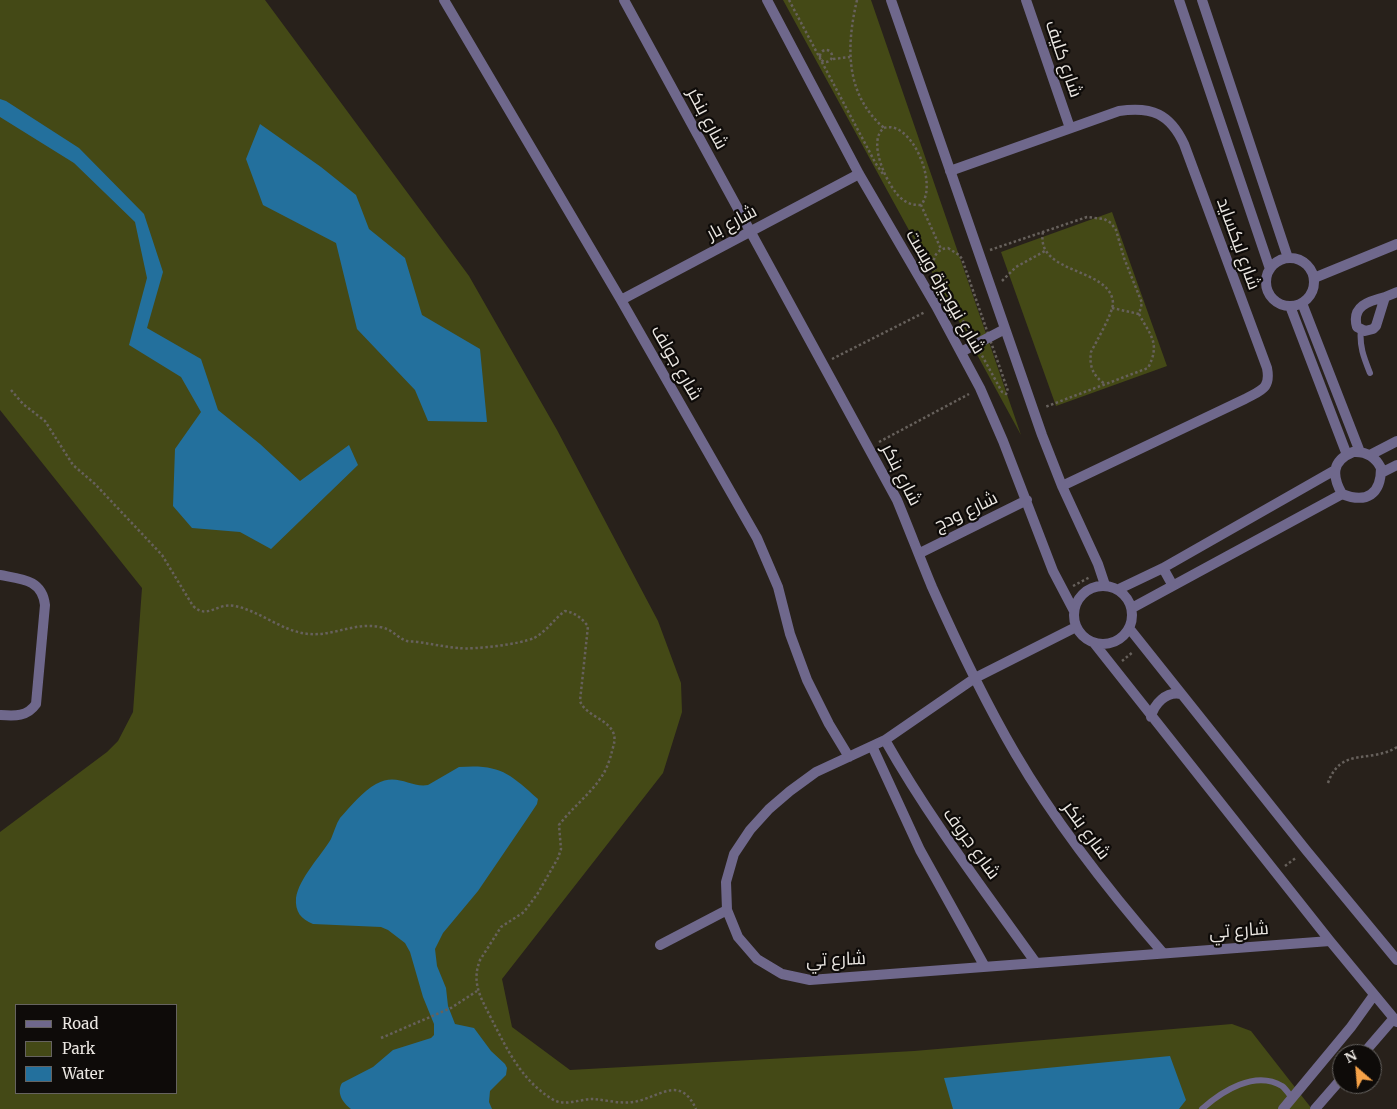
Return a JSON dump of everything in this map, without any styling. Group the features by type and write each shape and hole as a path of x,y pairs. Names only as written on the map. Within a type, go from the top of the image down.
{"street":[{"name":"شارع جولف","path":"444,0 621,300 757,538 778,587 790,634 807,680 829,724 849,757"},
{"name":"شارع بنكر","path":"624,0 897,500 932,586 975,678 1015,753 1052,812 1083,856 1162,953"},
{"name":"شارع نيوجيزة ويست","path":"767,0 859,174 936,306 980,388 1027,500 1053,571 1074,611"},
{"name":"شارع نيوجيزة ويست","path":"891,0 1034,411 1062,486 1101,572 1105,585"},
{"name":"شارع كليف","path":"1026,0 1070,128"},
{"path":"1179,0 1270,269"},
{"path":"1202,0 1288,258"},
{"name":"شارع ليكسايد","path":"950,171 1119,111 1136,108 1151,111 1166,118 1177,130 1184,144 1269,377 1264,388 1245,399 1062,486"},
{"name":"شارع بار","path":"621,300 859,174"},
{"path":"1314,278 1397,244"},
{"path":"1288,258 1295,258 1304,262 1310,268 1314,278 1312,293 1302,303 1290,306 1277,302 1268,293 1266,280 1270,269 1278,261 1288,258"},
{"path":"1385,297 1376,326 1369,330 1357,327 1355,320 1359,308 1367,303 1397,292"},
{"path":"1302,303 1365,453 1378,463 1381,468 1379,486 1373,494 1355,499 1342,494 1336,483 1335,470 1339,461 1347,455 1365,453 1397,441"},
{"path":"1290,306 1347,455"},
{"path":"961,352 1005,329"},
{"path":"1381,474 1397,465"},
{"path":"1119,590 1163,568 1335,470"},
{"path":"1132,608 1342,494"},
{"name":"شارع ودج","path":"920,553 1027,500"},
{"path":"1163,568 1173,586"},
{"path":"0,575 36,585 44,598 45,605 36,704 33,709 22,715 0,715"},
{"path":"1105,585 1119,590 1128,598 1132,608 1132,623 1125,635 1110,644 1094,643 1086,640 1076,627 1074,611 1081,595 1088,589 1096,586 1105,585"},
{"name":"شارع تي","path":"1076,627 975,678 885,740 816,772 769,809 750,830 734,854 726,882 727,910 738,938 757,959 782,974 810,980 1330,941"},
{"path":"1129,628 1306,850 1397,960"},
{"path":"1094,643 1276,874 1396,1020 1373,1044"},
{"path":"1151,717 1153,708 1162,699 1174,692 1181,694"},
{"name":"شارع جروف","path":"885,740 918,796 1036,963"},
{"path":"872,746 920,850 985,967"},
{"path":"660,945 727,910"},
{"path":"1284,1109 1374,995"},
{"path":"1315,1109 1332,1089"}],"lane":[{"path":"1361,329 1360,346 1370,373"},
{"path":"1202,1109 1230,1089 1256,1080 1283,1087 1292,1098"}],"path":[{"path":"789,0 876,164 902,199 921,205"},
{"path":"857,0 850,57 855,81 867,111 884,128"},
{"path":"821,61 820,54 825,50 831,52 833,58"},
{"path":"821,61 827,63 833,58 850,57"},
{"path":"890,184 883,171 878,152 878,134 884,128 892,127 911,142 920,155 927,177 927,193 921,205"},
{"path":"921,205 941,248"},
{"path":"979,254 1087,217 1104,219 1111,223 1119,237 1124,258 1142,303 1139,314 1154,343 1152,360 1148,368 1034,411"},
{"path":"1043,232 1042,238 1045,251 1054,259 1104,286 1111,296 1112,308 1091,352 1090,360 1094,374 1105,384"},
{"path":"941,248 953,250 962,259 1008,391 1006,394 1002,392 934,268 934,258 941,248"},
{"path":"992,291 1016,267 1045,251"},
{"path":"822,364 936,306"},
{"path":"1112,308 1139,314"},
{"path":"869,447 980,388"},
{"path":"12,390 23,404 45,421 74,465 95,484 162,554 193,606 199,611 206,612 224,605 235,606 307,634 328,634 353,626 379,626 392,630 407,641 461,649 502,645 532,639 542,633 565,611 573,612 581,617 588,626 580,701 582,706 613,732 615,741 610,759 601,778 559,826 561,849 558,858 538,893 524,912 501,927 488,945 477,966 477,991 512,1059 527,1078 553,1100 561,1103 591,1099 638,1102 672,1089 683,1092 696,1109"},
{"path":"1063,590 1101,572"},
{"path":"1112,668 1142,645"},
{"path":"1328,782 1331,774 1341,762 1391,751 1397,747"},
{"path":"1276,874 1306,850"},
{"path":"382,1038 451,1008 477,991"}],"green space":[{"path":"0,0 265,0 469,276 557,430 658,621 681,683 682,712 663,773 502,979 512,1027 570,1070 914,1051 1232,1024 1251,1031 1312,1109 0,1109 0,832 107,752 118,741 133,712 142,588 0,410"},
{"path":"783,0 871,0 1021,435"},
{"path":"1112,212 1167,366 1056,406 1001,252"}],"water":[{"path":"0,99 79,148 144,214 163,272 147,328 201,359 218,410 260,444 300,481 349,445 358,465 271,549 240,532 192,528 173,506 175,449 201,412 181,377 129,345 147,278 135,222 74,163 0,117"},
{"path":"260,124 321,167 356,195 369,229 405,258 422,315 480,349 487,422 428,421 415,390 357,329 336,243 263,205 246,159"},
{"path":"459,767 485,767 503,772 538,799 537,804 478,891 443,933 435,949 437,966 446,988 448,1006 455,1024 474,1028 491,1051 505,1064 507,1068 506,1075 490,1091 489,1102 492,1109 351,1109 341,1097 340,1087 342,1083 373,1067 393,1050 431,1038 434,1035 434,1024 423,997 410,952 405,943 381,927 313,924 302,917 298,911 296,898 298,890 331,839 340,818 366,791 376,784 390,780 428,785"},
{"path":"1170,1056 1186,1100 1179,1109 953,1109 944,1078"}]}
